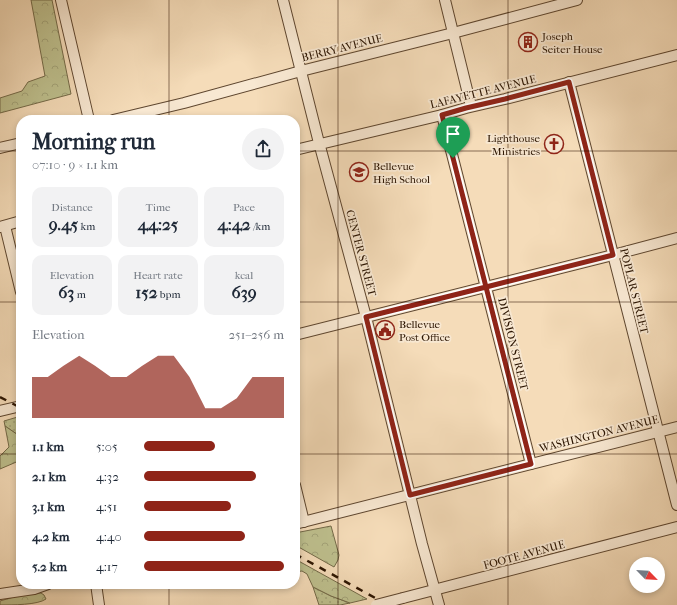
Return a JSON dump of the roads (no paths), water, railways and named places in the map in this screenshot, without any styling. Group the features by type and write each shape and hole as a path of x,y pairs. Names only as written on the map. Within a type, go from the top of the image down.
{"street":[{"path":"61,0 88,115"},
{"name":"CENTER STREET","path":"283,0 319,144 366,317 438,605"},
{"path":"445,0 471,106"},
{"name":"BERRY AVENUE","path":"134,115 453,33 548,4 577,0"},
{"name":"LAFAYETTE AVENUE","path":"300,149 442,115 471,106 505,99 677,55"},
{"name":"POPLAR STREET","path":"569,82 677,505"},
{"name":"DIVISION STREET","path":"442,115 531,464"},
{"path":"0,148 16,144"},
{"path":"16,223 2,227 16,275"},
{"path":"300,334 677,238"},
{"path":"0,411 16,407"},
{"name":"WASHINGTON AVENUE","path":"300,523 677,427"},
{"name":"FOOTE AVENUE","path":"376,605 677,527"},
{"path":"0,594 28,589"},
{"path":"97,589 99,605"}],"railway":[{"path":"0,397 16,405"},
{"path":"300,557 388,605"}],"place":[{"name":"Joseph Seiter House","path":"528,42"},
{"name":"Lighthouse Ministries","path":"554,144"},
{"name":"Bellevue High School","path":"359,172"},
{"name":"Bellevue Post Office","path":"385,330"}]}
